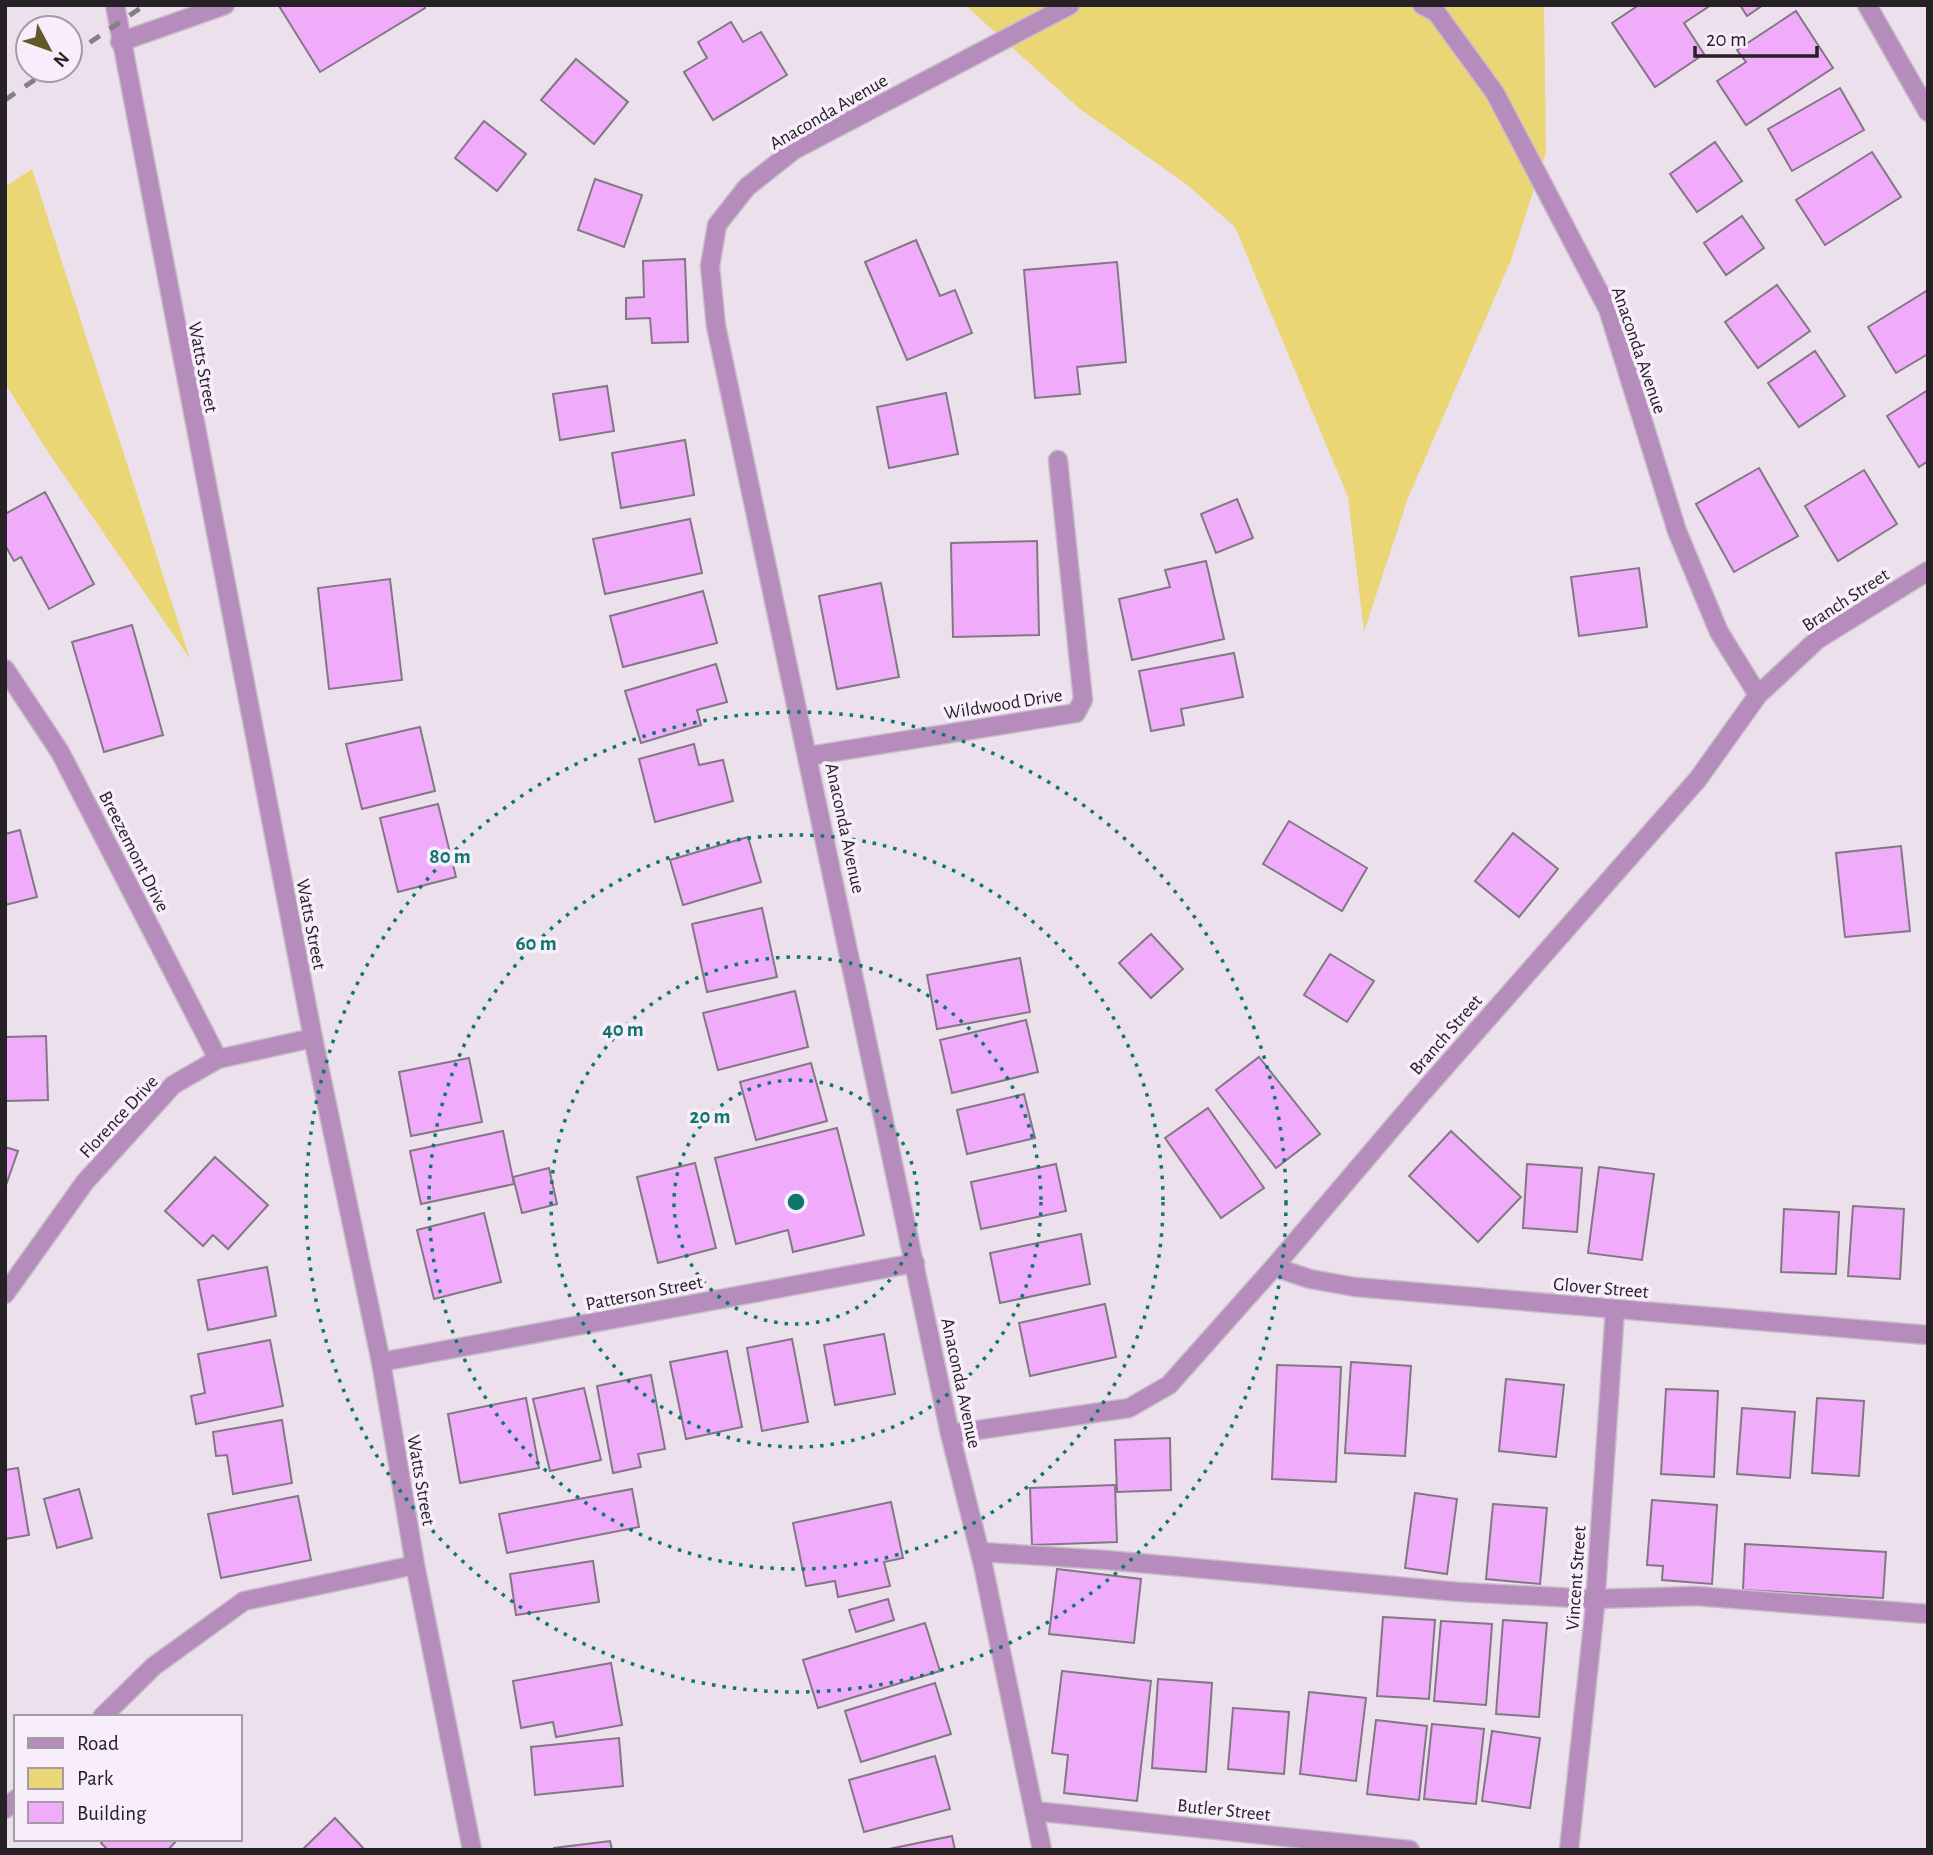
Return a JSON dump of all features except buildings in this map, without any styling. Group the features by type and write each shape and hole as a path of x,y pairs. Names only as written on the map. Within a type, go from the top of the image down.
{"street":[{"name":"Watts Street","path":"115,5 313,1038 381,1362 415,1565 472,1850"},
{"path":"120,41 225,5"},
{"name":"Anaconda Avenue","path":"1042,1850 981,1552 950,1434 809,756 716,326 710,266 717,225 747,187 794,150 1070,5"},
{"name":"Anaconda Avenue","path":"1422,5 1436,12 1495,93 1608,309 1677,531 1719,632 1758,695"},
{"path":"1867,5 1928,111"},
{"name":"Wildwood Drive","path":"809,756 1076,713 1083,700 1058,460"},
{"name":"Branch Street","path":"950,1434 1129,1408 1169,1385 1698,779 1758,695 1818,639 1928,571"},
{"name":"Breezemont Drive","path":"5,669 60,752 218,1059"},
{"name":"Florence Drive","path":"5,1294 85,1182 173,1086 218,1059 313,1038"},
{"name":"Patterson Street","path":"381,1362 915,1263"},
{"name":"Glover Street","path":"1274,1266 1310,1279 1355,1287 1928,1335"},
{"name":"Vincent Street","path":"1569,1850 1595,1599 1615,1309"},
{"path":"981,1552 1106,1560 1459,1592 1595,1599 1696,1596 1928,1614"},
{"path":"104,1715 154,1666 244,1601 415,1565"},
{"name":"Butler Street","path":"1034,1811 1410,1850"}],"green space":[{"path":"965,5 1544,5 1546,152 1511,260 1408,498 1364,632 1348,497 1235,227 1186,184 1080,109"},
{"path":"32,169 190,659 44,446 5,383 5,187"}],"railway":[{"path":"84,46 145,5"},
{"path":"5,100 28,84"}]}
